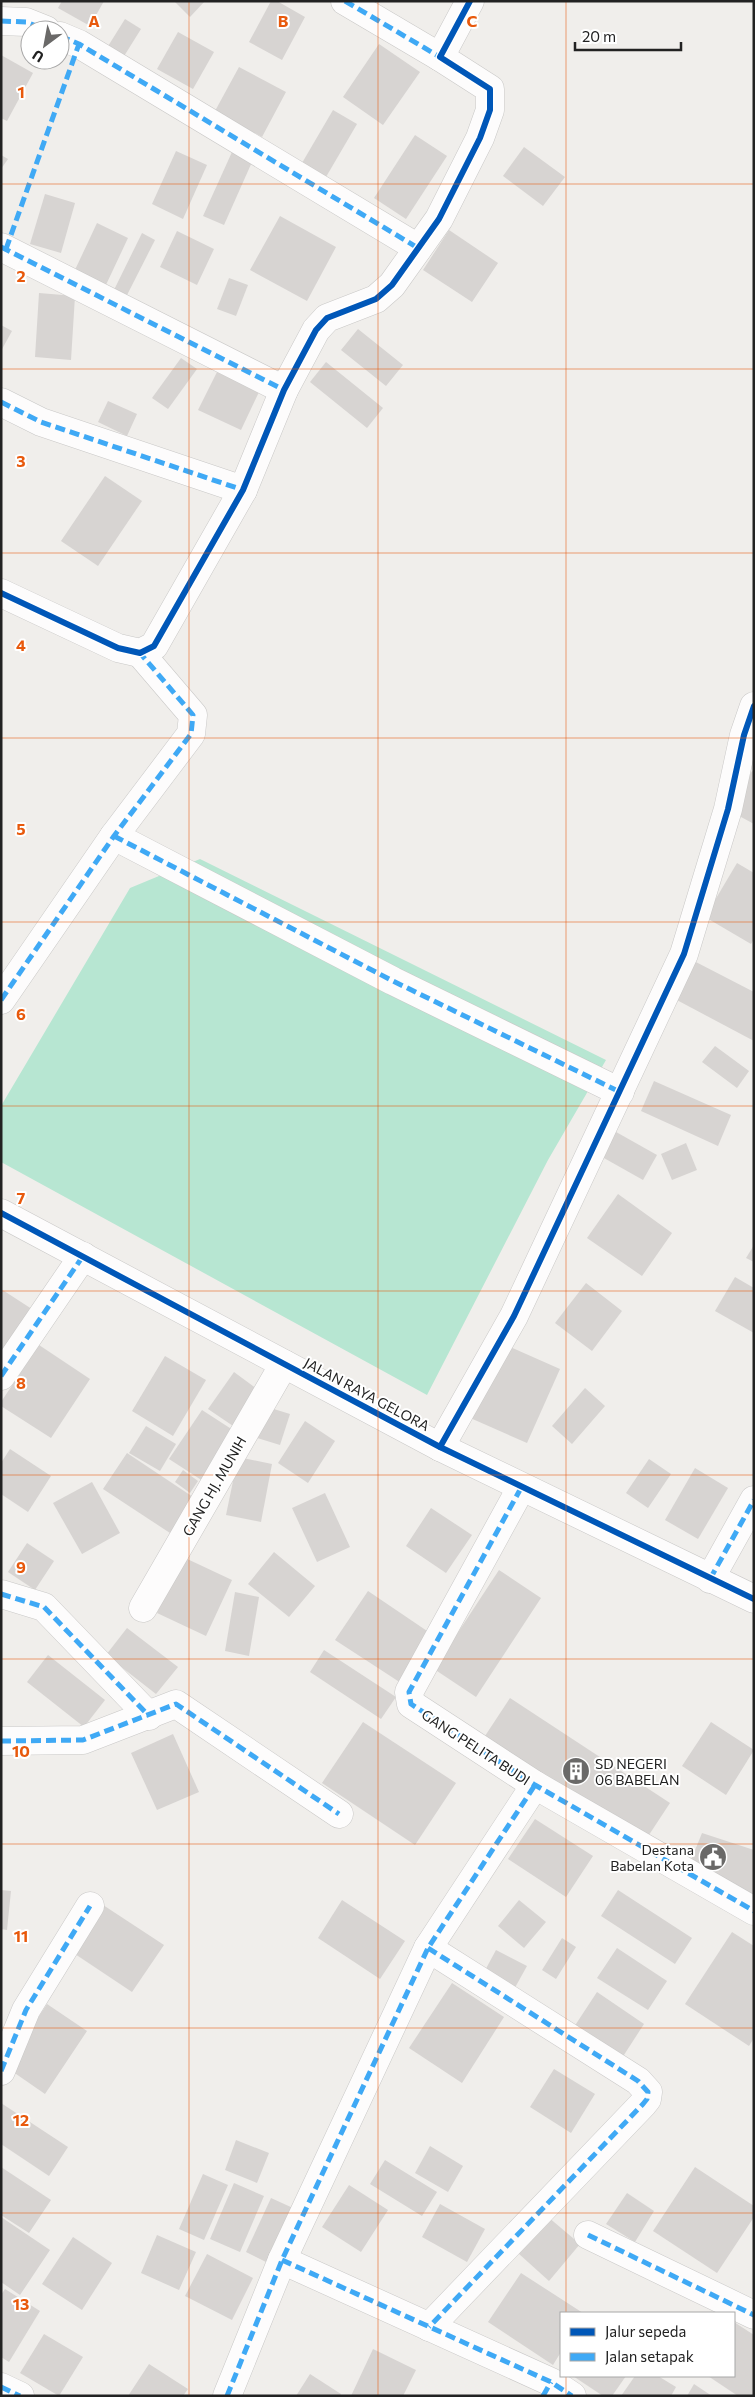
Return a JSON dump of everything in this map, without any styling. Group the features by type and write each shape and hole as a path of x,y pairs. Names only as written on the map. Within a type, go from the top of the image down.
{"street":[{"path":"140,653 154,646 163,633 243,490 284,390 316,330 328,318 376,299 392,285 439,219 480,138 490,110 490,89 345,1"},
{"path":"440,57 470,1"},
{"path":"1,21 20,22"},
{"path":"70,40 418,248"},
{"path":"1,247 284,390"},
{"path":"1,402 41,422 243,490"},
{"path":"1,592 118,648 140,653 193,715 193,726 186,741 114,836 1,1000"},
{"path":"440,1447 514,1316 576,1180 620,1092 684,954 728,809 744,735 754,706"},
{"path":"114,836 393,981 620,1092"},
{"name":"JALAN RAYA GELORA","path":"1,1213 440,1447 521,1488 754,1599"},
{"path":"1,1376 83,1256"},
{"name":"GANG HJ. MUNIH","path":"143,1608 284,1364"},
{"name":"GANG PELITA BUDI","path":"521,1488 409,1692 411,1704 535,1785 754,1911"},
{"path":"710,1579 754,1500"},
{"path":"1,1594 44,1607 149,1716"},
{"path":"1,1741 84,1740 176,1704 339,1814"},
{"path":"227,2396 282,2260 428,1948 535,1785"},
{"path":"1,2072 26,2010 90,1906"},
{"path":"428,1948 638,2081 648,2092 647,2099 643,2104 429,2327"},
{"path":"588,2235 754,2315"},
{"path":"282,2260 429,2327 555,2391"},
{"path":"1,2387 20,2396"}],"green space":[{"path":"200,859 606,1060 548,1160 427,1395 1,1162 1,1106 130,888"}],"building":[{"path":"62,1 104,1 90,26 58,8"},
{"path":"174,1 205,1 190,17"},
{"path":"271,1 277,1 305,17 282,60 249,42"},
{"path":"125,19 141,29 121,61 105,51"},
{"path":"178,32 214,52 193,89 157,69"},
{"path":"379,44 420,72 383,125 343,97"},
{"path":"1,55 20,66 20,70 28,70 33,73 7,121 1,118"},
{"path":"239,67 286,92 262,137 215,111"},
{"path":"333,110 357,124 326,177 302,163"},
{"path":"415,135 447,156 406,219 374,198"},
{"path":"524,147 565,177 543,206 503,176"},
{"path":"176,151 207,165 183,219 152,204"},
{"path":"232,152 252,162 224,225 203,216"},
{"path":"1,155 8,159 1,169"},
{"path":"45,194 75,203 61,253 30,244"},
{"path":"280,216 336,247 307,301 250,270"},
{"path":"97,223 128,238 105,287 74,272"},
{"path":"449,230 498,263 472,302 423,270"},
{"path":"177,231 214,249 197,285 160,267"},
{"path":"142,233 155,240 124,301 112,294"},
{"path":"229,278 248,285 236,316 217,309"},
{"path":"39,293 75,296 71,360 35,357"},
{"path":"1,325 12,331 1,351"},
{"path":"358,329 403,365 386,386 341,350"},
{"path":"181,358 197,369 168,409 152,398"},
{"path":"326,362 383,408 367,428 310,382"},
{"path":"217,372 259,392 241,430 198,410"},
{"path":"108,401 137,414 127,436 98,422"},
{"path":"105,476 142,501 98,566 61,541"},
{"path":"752,771 754,772 754,824 730,811"},
{"path":"737,863 754,873 754,939 751,944 705,917"},
{"path":"692,960 754,992 754,1041 673,998"},
{"path":"715,1046 749,1071 737,1088 702,1062"},
{"path":"654,1081 731,1115 718,1146 641,1111"},
{"path":"609,1128 657,1155 643,1180 595,1153"},
{"path":"686,1143 697,1170 672,1180 661,1154"},
{"path":"618,1194 672,1233 642,1276 587,1238"},
{"path":"754,1245 754,1262 746,1258"},
{"path":"735,1277 754,1288 754,1333 715,1311"},
{"path":"586,1283 622,1311 592,1351 555,1323"},
{"path":"1,1289 38,1313 1,1353"},
{"path":"501,1343 560,1369 527,1443 468,1417"},
{"path":"39,1345 90,1379 51,1438 1,1406 1,1402"},
{"path":"165,1356 206,1380 173,1436 132,1411"},
{"path":"234,1372 261,1392 236,1428 208,1409"},
{"path":"585,1388 605,1406 572,1444 552,1426"},
{"path":"264,1406 290,1414 280,1445 254,1437"},
{"path":"202,1410 236,1432 203,1481 169,1459"},
{"path":"305,1421 335,1441 308,1483 278,1463"},
{"path":"146,1426 176,1444 160,1471 129,1453"},
{"path":"10,1449 51,1476 28,1512 1,1494 1,1463"},
{"path":"127,1453 193,1497 170,1533 103,1489"},
{"path":"238,1457 272,1464 261,1522 226,1515"},
{"path":"649,1459 671,1474 648,1508 626,1493"},
{"path":"695,1468 728,1488 698,1539 665,1520"},
{"path":"183,1470 198,1481 190,1493 175,1482"},
{"path":"92,1482 120,1533 82,1554 53,1503"},
{"path":"325,1493 350,1547 317,1562 292,1508"},
{"path":"431,1508 472,1535 446,1573 406,1546"},
{"path":"27,1543 54,1561 35,1590 8,1572"},
{"path":"274,1552 315,1586 289,1617 248,1584"},
{"path":"183,1557 232,1580 206,1636 157,1613"},
{"path":"499,1570 541,1598 476,1697 434,1669"},
{"path":"368,1591 433,1635 401,1683 335,1640"},
{"path":"235,1592 259,1597 249,1656 225,1651"},
{"path":"127,1628 178,1667 156,1694 106,1655"},
{"path":"324,1650 396,1697 381,1719 310,1672"},
{"path":"48,1655 105,1700 84,1727 27,1682"},
{"name":"SD NEGERI 06 BABELAN","path":"510,1698 670,1803 643,1844 483,1739"},
{"path":"363,1722 456,1783 415,1845 322,1783"},
{"path":"711,1722 754,1750 726,1795 682,1766"},
{"path":"173,1734 199,1792 157,1810 131,1753"},
{"path":"535,1819 593,1856 566,1897 508,1859"},
{"path":"702,1833 754,1850 754,1896 687,1870"},
{"path":"1,1890 11,1891 7,1930 1,1929"},
{"path":"618,1890 692,1938 675,1964 601,1916"},
{"path":"342,1900 405,1941 380,1979 318,1938"},
{"path":"519,1900 546,1922 524,1948 498,1926"},
{"path":"100,1903 164,1945 132,1992 69,1950"},
{"path":"732,1932 754,1946 754,2038 749,2046 685,2004"},
{"path":"562,1938 576,1947 556,1979 542,1970"},
{"path":"617,1948 667,1981 648,2010 597,1978"},
{"path":"496,1950 527,1966 512,1993 482,1976"},
{"path":"452,1983 504,2017 462,2083 409,2048"},
{"path":"597,1992 644,2024 622,2058 574,2027"},
{"path":"47,2004 87,2031 45,2094 6,2067"},
{"path":"554,2069 595,2094 571,2133 530,2107"},
{"path":"1,2103 68,2147 49,2176 1,2144"},
{"path":"236,2140 269,2153 257,2183 225,2170"},
{"path":"430,2146 463,2166 448,2192 415,2173"},
{"path":"385,2160 437,2192 422,2216 370,2184"},
{"path":"1,2167 51,2200 29,2233 1,2215"},
{"path":"695,2167 754,2206 754,2217 717,2273 653,2231"},
{"path":"203,2174 228,2185 204,2240 179,2229"},
{"path":"234,2183 264,2196 240,2252 210,2239"},
{"path":"349,2185 388,2210 361,2252 322,2227"},
{"path":"627,2193 654,2211 635,2242 606,2224"},
{"path":"271,2198 293,2208 268,2263 246,2252"},
{"path":"440,2204 485,2229 467,2262 422,2237"},
{"path":"1,2217 50,2250 20,2295 1,2282"},
{"path":"548,2217 580,2244 549,2281 518,2253"},
{"path":"157,2235 196,2252 179,2290 141,2273"},
{"path":"73,2237 112,2263 82,2310 42,2284"},
{"path":"207,2254 253,2278 232,2320 185,2296"},
{"path":"521,2273 581,2312 560,2312 560,2354 553,2365 488,2322"},
{"path":"5,2289 40,2311 9,2362 1,2357 1,2295"},
{"path":"735,2323 754,2335 754,2393 752,2396 738,2396 710,2377 735,2377"},
{"path":"44,2334 83,2357 59,2396 20,2373"},
{"path":"373,2349 416,2370 403,2396 351,2396"},
{"path":"149,2364 188,2389 183,2396 128,2396"},
{"path":"310,2374 341,2394 340,2396 296,2396"},
{"path":"574,2377 625,2377 612,2396 603,2396"},
{"path":"634,2377 660,2377 676,2387 671,2396 621,2396"},
{"path":"694,2384 712,2396 687,2396"}],"marked path":[{"path":"345,1 440,57"},
{"path":"1,21 20,22"},
{"path":"70,40 418,248"},
{"path":"6,249 79,44"},
{"path":"1,247 284,390"},
{"path":"1,402 41,422 243,490"},
{"path":"1,1000 114,836 191,734 193,715 140,653"},
{"path":"114,836 393,981 620,1092"},
{"path":"1,1376 83,1256"},
{"path":"521,1488 409,1692 411,1704 535,1785 754,1911"},
{"path":"710,1579 754,1500"},
{"path":"1,1594 44,1607 149,1716"},
{"path":"1,1741 83,1740 176,1704 339,1814"},
{"path":"227,2396 282,2260 428,1948 535,1785"},
{"path":"1,2071 26,2010 90,1906"},
{"path":"428,1948 638,2081 648,2092 647,2099 643,2104 429,2327"},
{"path":"588,2235 754,2315"},
{"path":"282,2260 551,2382 572,2396"},
{"path":"543,2396 551,2382"},
{"path":"1,2387 20,2396"}],"cycle path":[{"path":"1,593 118,648 140,653 154,646 243,490 284,390 316,330 327,318 376,299 392,285 439,219 480,138 490,110 490,89 440,57 470,1"},
{"path":"440,1447 514,1316 684,954 728,809 744,735 754,706"},
{"path":"1,1213 440,1447 754,1599"}],"place":[{"name":"SD NEGERI 06 BABELAN","path":"576,1771"},
{"name":"Destana Babelan Kota","path":"713,1857"}]}
